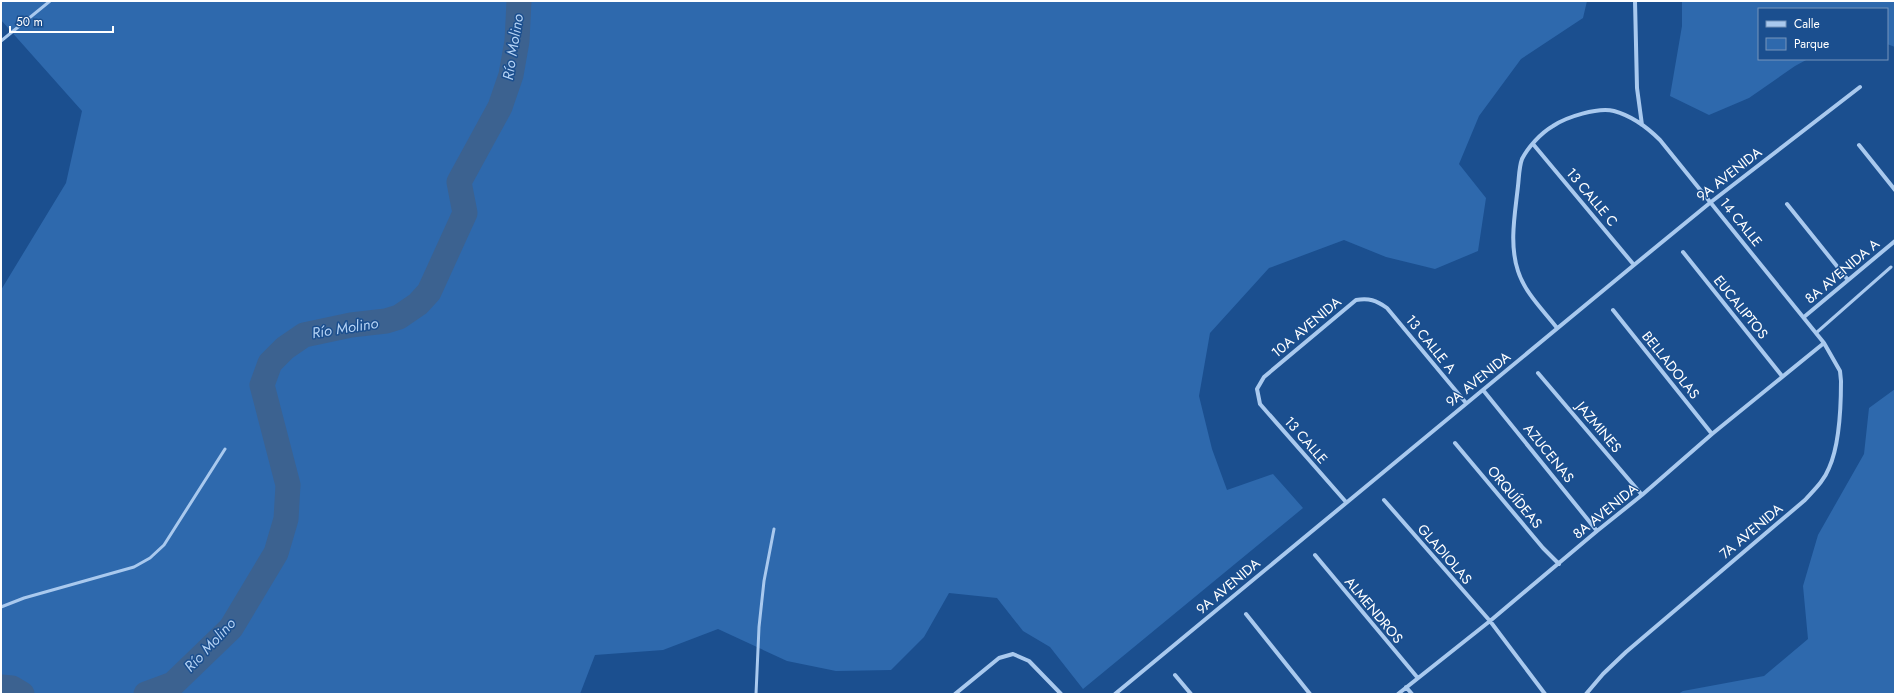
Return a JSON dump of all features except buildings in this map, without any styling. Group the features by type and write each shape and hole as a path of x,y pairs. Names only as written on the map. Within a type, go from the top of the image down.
{"street":[{"path":"1635,1 1637,88 1642,124"},
{"name":"9A AVENIDA","path":"1115,694 1711,202 1860,86"},
{"name":"14 CALLE","path":"1533,144 1552,126 1564,120 1601,110 1613,111 1632,118 1642,124 1660,140 1824,343"},
{"path":"1533,144 1522,161 1520,168 1513,223 1515,257 1524,286 1558,328"},
{"name":"13 CALLE C","path":"1533,144 1634,265"},
{"path":"1859,145 1895,190"},
{"path":"1787,204 1848,280"},
{"name":"8A AVENIDA A","path":"1804,317 1895,241"},
{"name":"EUCALIPTOS","path":"1683,252 1782,376"},
{"name":"10A AVENIDA","path":"1257,389 1264,377 1356,300 1366,298 1377,301"},
{"name":"13 CALLE A","path":"1377,301 1396,318 1466,403"},
{"name":"BELLADOLAS","path":"1613,310 1712,434"},
{"name":"8A AVENIDA","path":"1398,694 1490,621 1597,531 1642,496 1712,434 1824,343"},
{"name":"7A AVENIDA","path":"1586,694 1620,657 1805,500 1821,483 1829,468 1834,453 1841,387 1840,372 1824,343"},
{"name":"JAZMINES","path":"1538,373 1642,496"},
{"name":"13 CALLE","path":"1257,389 1260,404 1346,502"},
{"name":"AZUCENAS","path":"1483,390 1597,531"},
{"name":"ORQUÍDEAS","path":"1455,443 1543,548 1559,564"},
{"name":"GLADIOLAS","path":"1384,500 1490,621"},
{"name":"ALMENDROS","path":"1315,555 1418,677"},
{"path":"1246,614 1310,694"},
{"path":"1490,621 1545,694"},
{"path":"955,694 999,658 1013,654 1029,661 1061,694"},
{"path":"1175,675 1191,694"},
{"path":"1406,687 1412,694"}],"lane":[{"path":"1,41 50,1"},
{"path":"1816,333 1890,267"},
{"path":"1,607 24,598 134,567 150,558 164,546 225,449"},
{"path":"756,694 759,627 764,581 774,529"}],"green space":[{"path":"1,1 1587,1 1583,18 1521,59 1479,116 1459,164 1486,198 1478,251 1435,269 1386,257 1344,240 1269,268 1210,333 1199,396 1212,449 1227,490 1273,474 1303,508 1083,689 1050,647 1023,631 997,598 949,593 924,637 891,670 836,671 787,661 718,629 663,650 595,655 580,694 1,694 1,290 66,183 82,111 1,20"},
{"path":"1682,1 1895,1 1895,47 1888,44 1888,8 1758,8 1758,60 1806,60 1749,98 1709,115 1670,96 1682,26"},
{"path":"1895,389 1895,694 1678,694 1683,691 1764,676 1808,639 1803,586 1818,535 1864,454 1869,408"}],"waterway":[{"name":"Río Molino","path":"146,694 173,684 231,628 276,553 286,519 288,485 262,385 270,363 285,348 304,335 351,325 386,321 399,317 418,304 429,292 465,213 459,182 500,107 511,75 517,41 519,1"},
{"name":"Río Molino","path":"1,687 12,688 22,694"}]}
